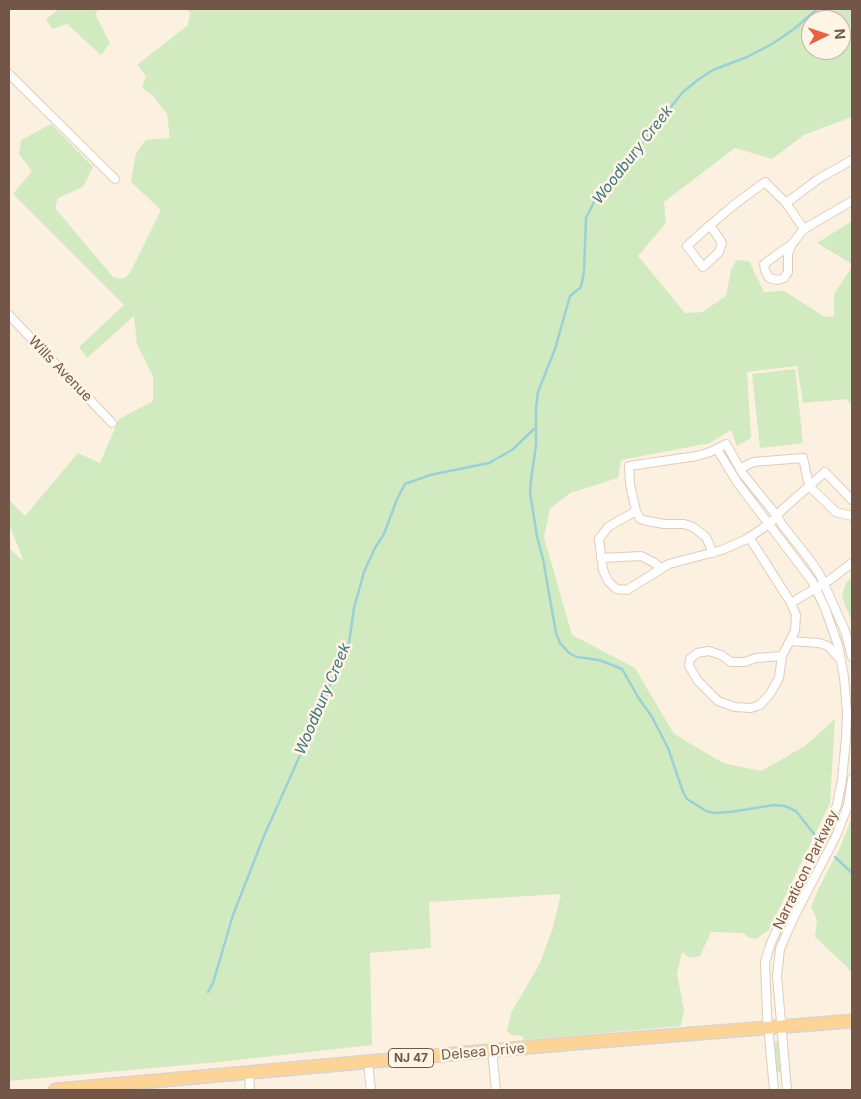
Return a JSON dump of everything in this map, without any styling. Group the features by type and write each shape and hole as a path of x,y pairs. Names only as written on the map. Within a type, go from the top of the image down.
{"main road":[{"name":"Delsea Drive","path":"55,1090 852,1021"}],"street":[{"path":"9,74 115,179"},
{"path":"786,203 820,178 852,160"},
{"path":"710,225 721,240 722,248 703,267 687,246 710,225 735,204 765,182 786,203 804,229"},
{"path":"792,244 788,254 788,272 784,278 777,280 769,278 764,264 792,244 804,229 852,201"},
{"name":"Wills Avenue","path":"9,314 112,423"},
{"path":"713,553 706,537 693,527 684,524 664,524 640,519 636,511 630,484 629,466 697,456 726,444 740,470 777,516 825,583 845,631 852,657"},
{"name":"Narraticon Parkway","path":"717,449 737,482 816,588 838,646 844,677 848,759 837,805 830,825 798,892 778,927 768,951 765,968 774,1090"},
{"path":"740,470 753,462 803,458 809,486 836,512 852,516"},
{"path":"636,511 608,527 599,539 603,570 608,581 616,589 627,590 669,564 722,550 749,537 769,524 825,472 852,500"},
{"path":"749,537 791,603 796,615 795,631 782,656 779,678 770,694 760,705 751,708 735,707 718,701 698,681 689,666 690,658 697,653 709,651 721,655 731,662 745,662 756,658 782,656"},
{"path":"601,558 641,556 655,563 660,568"},
{"path":"791,603 825,583 852,563"},
{"path":"790,641 819,643 828,646 841,660"},
{"name":"Narraticon Parkway","path":"787,1090 777,976 780,949 794,917 836,836 848,805 852,779"},
{"path":"492,1051 496,1090"},
{"path":"368,1063 371,1090"},
{"path":"249,1073 250,1090"}],"green space":[{"path":"56,9 99,9 95,14 110,43 101,55 67,24 52,29 46,19 57,11"},
{"path":"186,9 852,9 852,117 804,135 772,159 735,148 664,202 666,223 638,256 685,313 702,312 726,296 731,270 736,260 749,261 764,292 784,291 825,317 834,316 834,294 852,267 852,406 846,399 803,403 797,366 747,372 751,438 737,446 731,430 710,443 621,460 618,478 570,493 550,509 544,537 572,635 635,668 674,734 723,763 761,771 805,746 835,719 830,803 769,930 756,939 748,937 743,933 711,932 700,956 690,958 682,952 677,974 684,1010 681,1026 524,1040 522,1036 511,1035 507,1031 511,1013 540,963 553,927 561,894 429,902 431,948 370,953 372,1045 219,1062 9,1081 9,548 24,562 9,524 9,500 25,516 78,453 100,463 119,419 153,401 153,376 137,345 134,316 87,358 79,347 124,305 13,194 32,171 19,154 21,140 51,124 93,167 83,187 58,198 55,208 113,277 123,279 130,273 161,210 131,182 136,153 146,140 170,138 167,114 152,95 142,88 146,76 137,65 188,25 190,13"},
{"path":"852,221 852,264 817,243"},
{"path":"795,369 803,443 760,448 752,374"},
{"path":"852,577 852,622 842,595 846,583"},
{"path":"852,817 852,974 815,937 817,920 811,907 839,850"},
{"path":"780,1041 782,1070 777,1072 773,1042"}],"waterway":[{"path":"814,834 796,811 785,806 774,805 715,813 706,811 687,799 668,748 652,717 622,669 599,660 577,657 569,653 560,643 556,633 530,493 536,445 538,392 555,349 570,296 581,287 584,271 586,218 594,202 683,92 713,70 747,57 772,44 794,29 817,9"},
{"name":"Woodbury Creek","path":"208,992 213,983 233,915 264,836 326,697 336,668 349,643 354,608 364,572 384,534 397,499 405,484 430,475 489,463 512,450 534,429"},
{"path":"835,857 852,873"}]}
